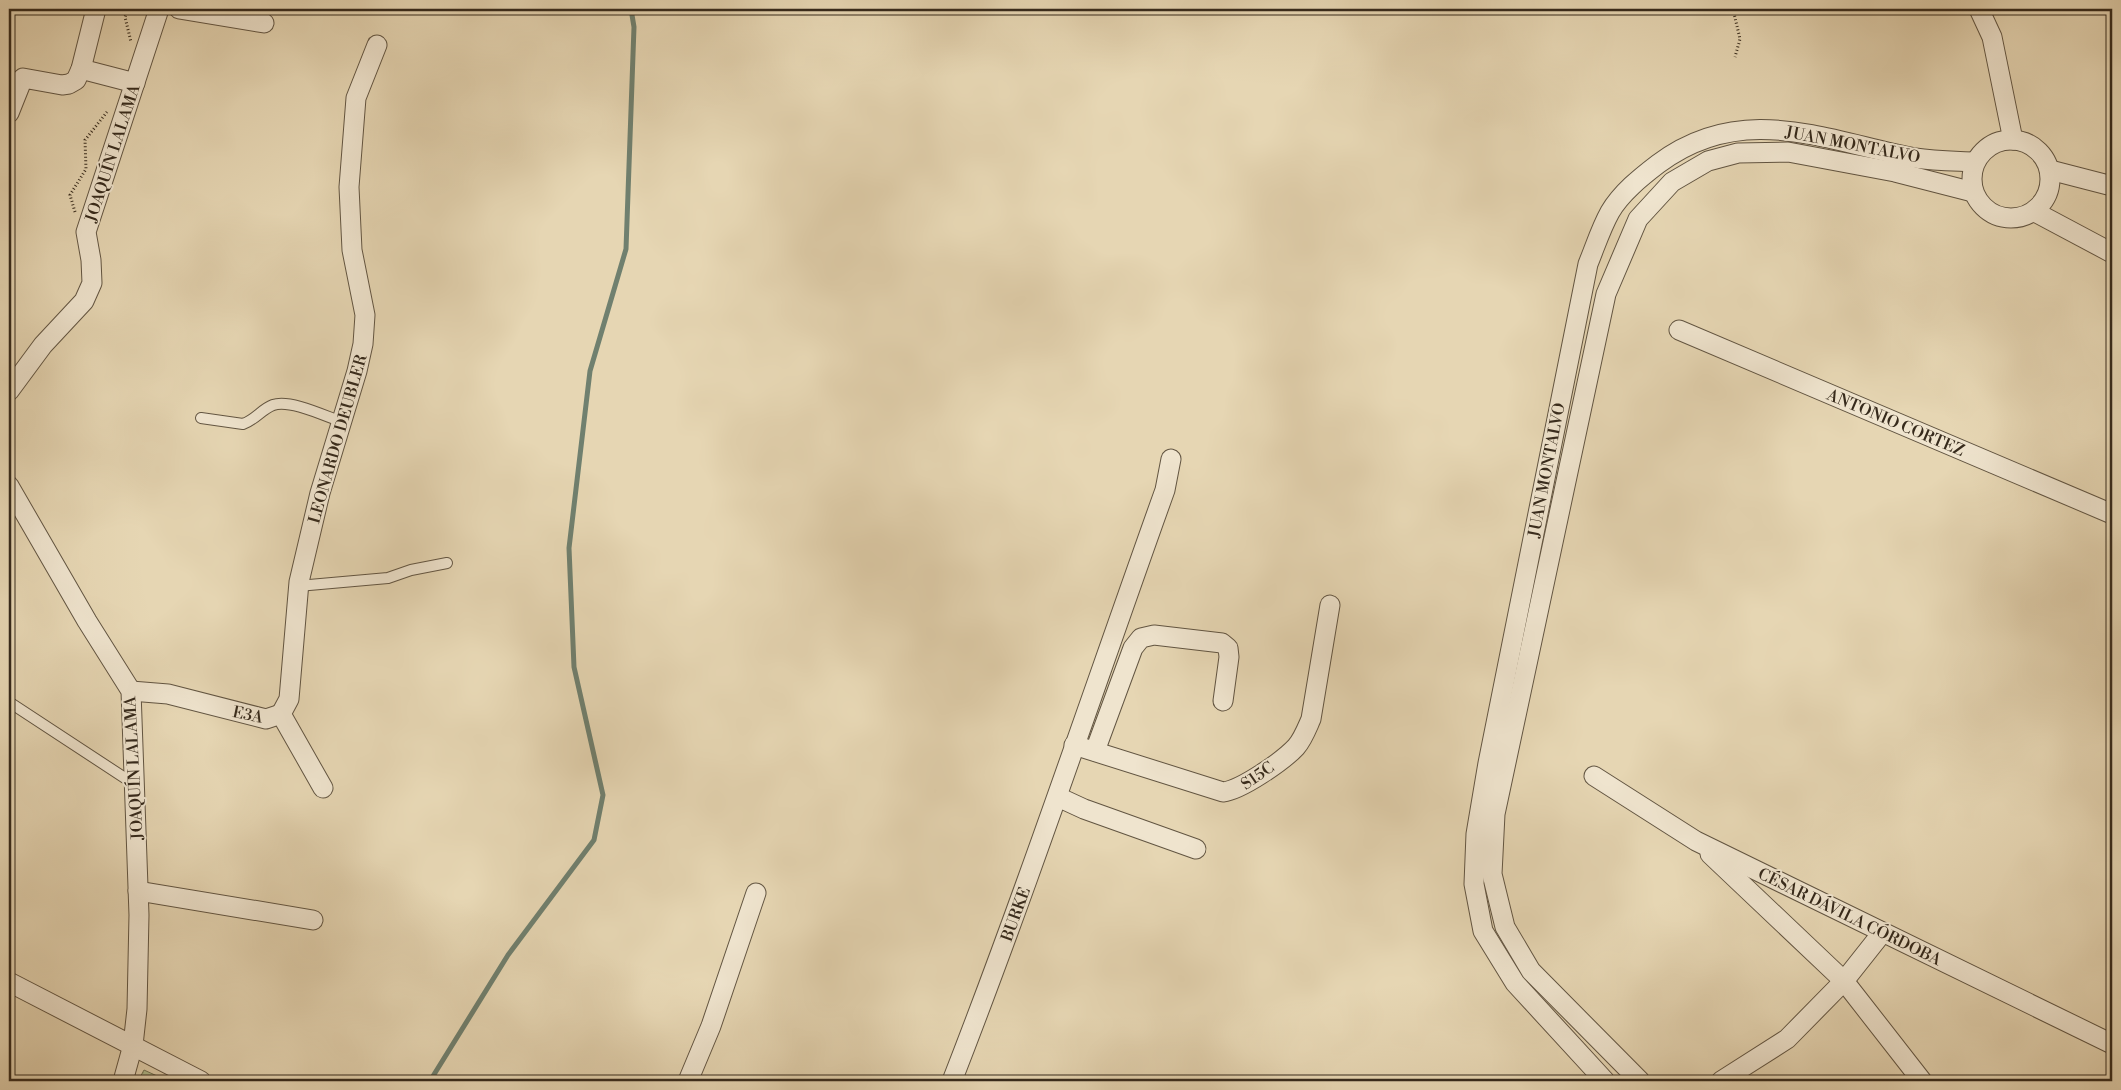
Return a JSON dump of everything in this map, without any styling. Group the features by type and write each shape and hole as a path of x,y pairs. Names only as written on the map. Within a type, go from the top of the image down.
{"street":[{"path":"9,113 23,78 69,84 76,80 81,69 96,9"},
{"name":"JOAQUÍN LALAMA","path":"9,391 43,345 84,301 92,283 91,260 86,232 159,9"},
{"path":"180,9 264,23"},
{"path":"1979,9 1992,37 2013,140"},
{"name":"LEONARDO DEUBLER","path":"281,714 289,699 298,586 320,493 363,344 364,315 352,250 349,187 356,98 377,45"},
{"path":"81,69 135,82"},
{"name":"JUAN MONTALVO","path":"1640,1081 1531,971 1505,927 1492,874 1495,814 1491,790 1588,264 1610,211 1638,179 1678,148 1712,135 1753,128 1791,130 1916,158 1975,162"},
{"path":"2013,140 2026,142 2045,158 2050,170 2050,186 2045,200 2034,212 2021,218 2006,219 1992,214 1981,205 1973,192 1972,177 1975,162 1985,149 1998,142 2013,140"},
{"name":"JUAN MONTALVO","path":"1606,1081 1515,983 1483,931 1474,884 1476,834 1491,790 1606,294 1638,219 1672,182 1708,162 1738,152 1788,152 1895,172 1973,192"},
{"path":"2050,170 2112,186"},
{"path":"2034,212 2112,253"},
{"name":"ANTONIO CORTEZ","path":"1679,330 2112,514"},
{"name":"BURKE","path":"952,1081 1058,797 1074,745 1165,490 1171,459"},
{"name":"JOAQUÍN LALAMA","path":"9,486 87,621 131,691 138,891 137,1009 133,1045 123,1081"},
{"name":"S15C","path":"1074,745 1223,792 1241,788 1296,747 1305,734 1311,719 1330,605"},
{"path":"1095,751 1133,648 1141,638 1154,636 1222,643 1228,648 1229,657 1223,701"},
{"name":"E3A","path":"131,691 168,694 266,719 281,714 323,788"},
{"name":"CÉSAR DÁVILA CÓRDOBA","path":"1594,776 1696,841 2112,1044"},
{"path":"1058,797 1084,809 1196,849"},
{"path":"1696,841 1844,981 1922,1081"},
{"path":"138,891 313,920"},
{"path":"688,1081 711,1026 756,893"},
{"path":"1722,1081 1787,1039 1844,981 1882,933"},
{"path":"9,982 201,1081"}],"lane":[{"path":"201,418 235,425 243,424 264,410 281,403 291,404 342,422"},
{"path":"298,586 388,578 411,570 447,563"},
{"path":"9,702 134,784"}],"path":[{"path":"128,9 125,24 132,46"},
{"path":"1733,9 1740,39 1736,58"},
{"path":"86,232 78,220 70,195 86,169 85,140 112,106"}],"green space":[{"path":"144,1070 168,1081 138,1081"}],"waterway":[{"path":"430,1081 508,955 594,840 603,795 574,667 569,548 590,371 626,249 634,27 631,9"}]}
